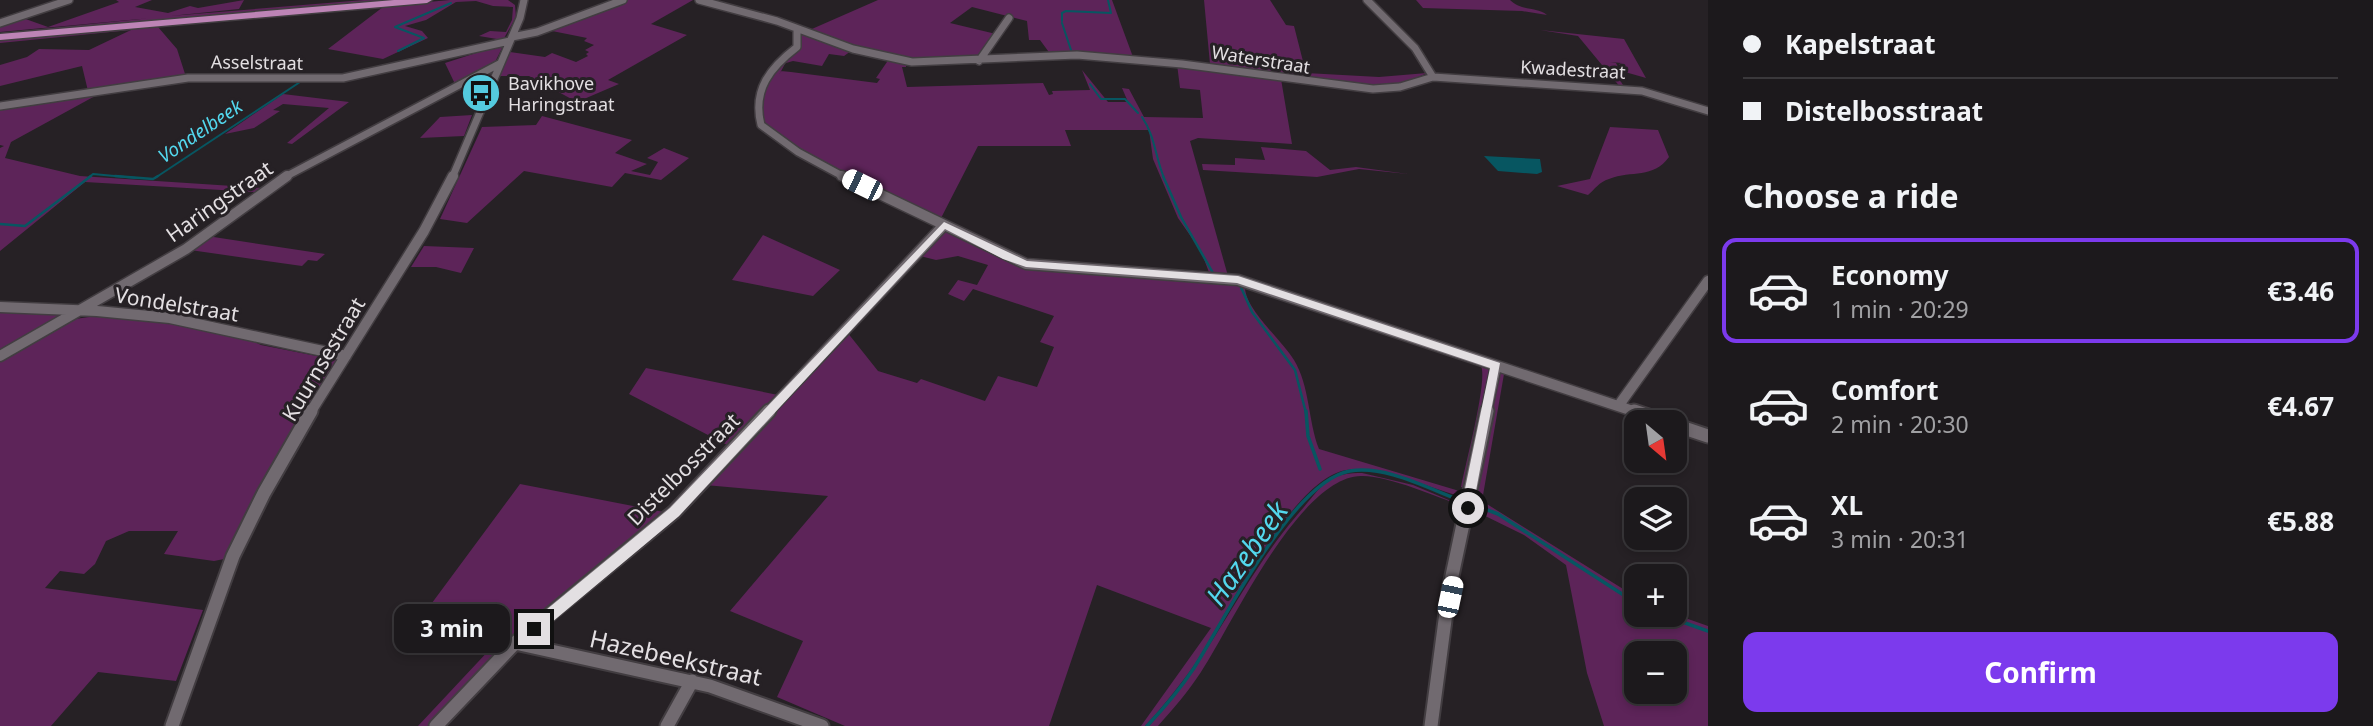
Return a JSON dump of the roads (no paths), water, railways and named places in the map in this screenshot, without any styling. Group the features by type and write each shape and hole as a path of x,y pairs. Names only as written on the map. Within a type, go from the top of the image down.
{"main road":[{"path":"0,38 427,0"}],"street":[{"path":"0,23 69,0"},
{"name":"Kuurnsestraat","path":"172,726 242,534 346,356 425,230 465,150 520,18 524,0"},
{"name":"Kuurnsestraat","path":"520,18 533,0"},
{"path":"511,39 624,0"},
{"name":"Waterstraat","path":"699,0 777,21 853,50 905,61 979,61 1069,55 1103,57 1182,64 1362,88 1400,87 1433,77"},
{"path":"1367,0 1416,50 1433,72 1433,77"},
{"path":"979,61 1009,18"},
{"path":"797,30 797,47 772,68 764,86 759,116 765,132 814,161 1006,257 1026,264 1238,280 1633,410"},
{"name":"Asselstraat","path":"0,106 188,78 343,78 511,39"},
{"name":"Haringstraat","path":"0,356 186,249 273,183 499,64"},
{"name":"Kwadestraat","path":"1433,77 1642,91 1708,111"},
{"name":"Distelbosstraat","path":"436,726 515,643 674,512 944,225"},
{"path":"1619,405 1708,281"},
{"name":"Vondelstraat","path":"0,307 82,310 190,322 294,349 346,356"},
{"path":"1431,726 1435,679 1496,366"},
{"path":"1687,429 1708,436"},
{"name":"Hazebeekstraat","path":"515,643 692,681 771,703 822,726"},
{"path":"667,726 692,681"}],"water":[{"path":"1484,156 1540,159 1542,172 1537,174 1498,171"}],"waterway":[{"path":"1062,21 1062,13 1066,11 1111,13 1108,0"},
{"name":"Vondelbeek","path":"398,51 424,38 395,27 451,3"},
{"path":"1062,23 1072,53"},
{"name":"Vondelbeek","path":"155,178 300,82"},
{"path":"1090,84 1101,99 1125,99 1138,113"},
{"path":"1142,117 1150,131 1164,178"},
{"name":"Vondelbeek","path":"88,178 93,174 136,178"},
{"name":"Vondelbeek","path":"0,224 25,226 91,176"},
{"name":"Vondelbeek","path":"115,176 153,179 158,176"},
{"path":"1163,176 1181,217 1213,273"},
{"path":"1240,285 1252,312 1295,370 1306,413"},
{"path":"1306,411 1308,436 1320,469"},
{"name":"Hazebeek","path":"1147,726 1194,668 1283,525 1306,499 1328,480 1350,471 1378,471 1407,479 1462,501"},
{"name":"Hazebeek","path":"1472,504 1498,514 1624,595"},
{"name":"Hazebeek","path":"1687,624 1708,631"}],"place":[{"name":"Bavikhove Haringstraat","path":"481,93"}]}
